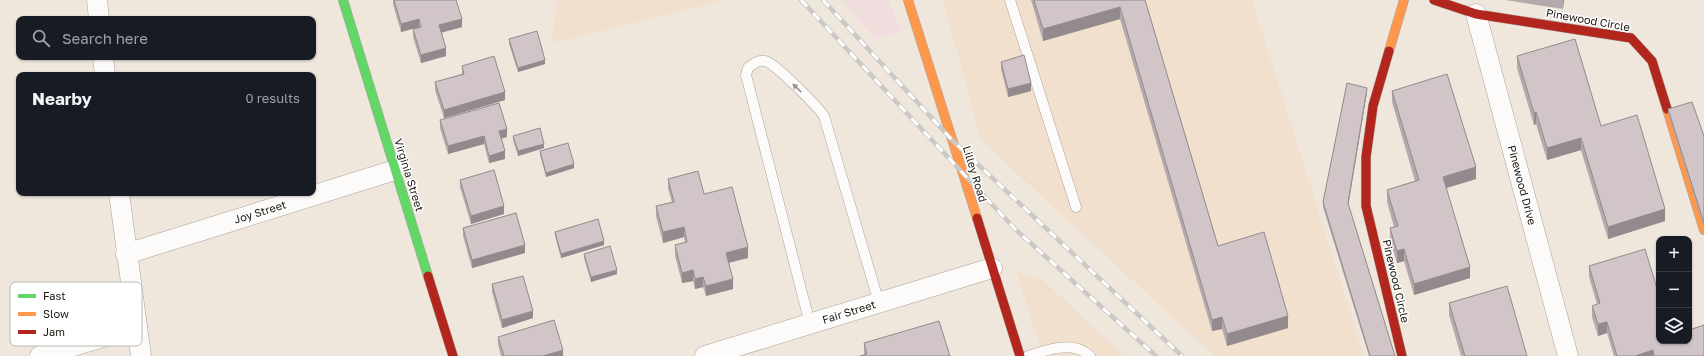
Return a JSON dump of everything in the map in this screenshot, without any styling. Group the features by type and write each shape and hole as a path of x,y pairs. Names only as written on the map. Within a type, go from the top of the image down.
{"street":[{"path":"97,0 99,16"},
{"name":"Virginia Street","path":"343,0 453,356"},
{"name":"Lilley Road","path":"908,0 1020,356"},
{"name":"Pinewood Circle","path":"1402,356 1366,206 1366,157 1373,106 1404,0"},
{"name":"Pinewood Circle","path":"1434,0 1476,14 1631,38 1652,61 1704,230"},
{"name":"Pinewood Drive","path":"1476,14 1568,356"},
{"path":"103,60 105,72"},
{"name":"Joy Street","path":"316,195 395,170"},
{"path":"119,196 130,282"},
{"name":"Joy Street","path":"126,254 312,196"},
{"name":"Fair Street","path":"705,356 992,268"},
{"path":"40,356 73,346"},
{"path":"139,346 140,356"}],"lane":[{"path":"1010,0 1076,207"},
{"path":"810,324 746,75 748,68 757,62 766,61 779,70 818,107 824,116 879,303"},
{"path":"1028,356 1055,348 1071,348 1086,352 1090,356"}],"shaded area":[{"path":"557,0 727,0 551,44"},
{"path":"841,0 889,0 901,32 876,39"},
{"path":"943,0 1252,0 1364,356 1214,356 981,140"},
{"path":"1016,271 1044,281 1124,356 1043,356"}],"building":[{"path":"394,0 456,0 462,19 439,25 446,48 421,55 413,29 421,27 419,19 401,24"},
{"path":"1034,0 1145,0 1218,246 1264,232 1288,316 1227,334 1222,317 1212,320 1120,7 1043,29"},
{"path":"537,31 545,60 518,68 509,39"},
{"path":"1575,39 1601,126 1637,115 1665,209 1608,227 1581,138 1547,148 1536,112 1534,113 1517,56"},
{"path":"1024,55 1031,83 1008,89 1001,62"},
{"path":"494,56 505,92 444,110 435,82 464,74 462,66"},
{"path":"1447,74 1476,167 1443,177 1470,267 1414,284 1404,249 1397,251 1390,228 1398,226 1387,190 1419,180 1392,91"},
{"path":"1347,83 1367,88 1348,203 1395,356 1370,356 1323,202"},
{"path":"1692,102 1704,136 1704,223 1668,109"},
{"path":"499,103 507,129 499,131 505,151 489,156 484,136 448,146 440,120"},
{"path":"540,128 544,144 518,151 513,136"},
{"path":"568,143 574,164 546,173 540,151"},
{"path":"494,170 504,206 471,216 460,180"},
{"path":"698,171 704,194 732,187 748,247 726,253 733,279 706,286 703,277 695,279 693,270 682,273 675,245 687,242 684,227 663,232 656,206 674,202 668,179"},
{"path":"516,213 525,245 472,260 463,228"},
{"path":"598,219 604,241 561,254 555,232"},
{"path":"610,246 617,270 591,277 584,254"},
{"path":"1645,249 1656,285 1656,344 1692,344 1692,329 1704,325 1704,356 1654,356 1653,350 1635,356 1617,356 1607,322 1598,324 1592,306 1600,303 1589,266"},
{"path":"523,276 533,311 502,320 492,284"},
{"path":"1507,286 1527,356 1465,356 1449,303"},
{"path":"554,320 563,350 543,356 504,356 498,337"},
{"path":"939,321 950,356 860,356 867,354 864,343"}],"railway":[{"path":"801,0 1016,230 1156,356"},
{"path":"823,0 952,140 1182,356"}],"traffic: fast":[{"path":"343,0 428,276"}],"traffic: slow":[{"path":"908,0 977,218"},
{"path":"1389,51 1404,0"},
{"path":"1667,109 1704,230"}],"traffic: jam":[{"path":"1434,0 1476,14 1631,38 1652,61 1667,109"},
{"path":"1389,51 1373,106 1366,157 1366,206 1402,356"},
{"path":"977,218 1020,356"},
{"path":"428,276 453,356"}]}
